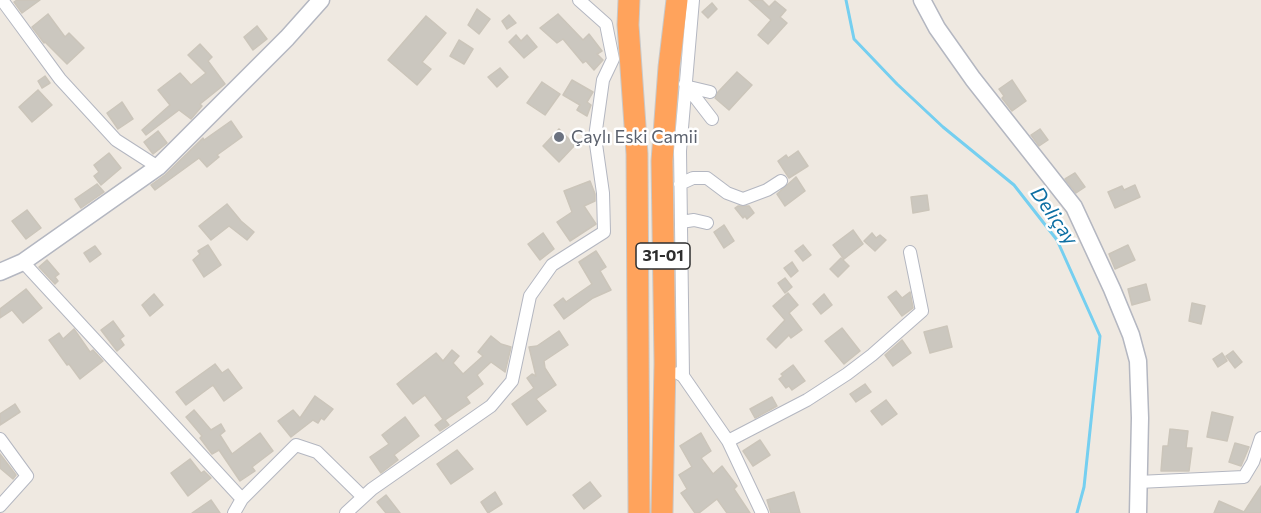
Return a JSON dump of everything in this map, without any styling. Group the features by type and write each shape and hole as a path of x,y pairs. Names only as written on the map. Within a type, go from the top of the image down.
{"highway":[{"name":"31-01","path":"629,0 628,25 637,154 639,513"},
{"name":"31-01","path":"662,513 665,363 662,161 677,0"}],"street":[{"path":"2,0 60,79 116,140 158,167"},
{"path":"0,272 23,262 158,167 287,38 321,0"},
{"path":"346,513 372,489 491,406 512,381 530,296 552,265 604,232 603,193 595,137 603,80 613,59 606,24 579,0"},
{"path":"683,376 680,151 693,0"},
{"path":"922,0 937,28 973,79 1074,207 1112,289 1131,335 1138,361 1140,417 1138,513"},
{"path":"687,85 710,92"},
{"path":"687,85 712,119"},
{"path":"680,184 693,178 706,178 727,193 742,199 767,190 781,181"},
{"path":"681,222 694,220 707,223"},
{"path":"728,441 807,400 847,374 922,311 910,252"},
{"path":"23,262 243,499"},
{"path":"665,363 683,376 728,441 762,513"},
{"path":"1138,482 1244,477 1253,462 1261,438"},
{"path":"0,439 27,476 0,506"},
{"path":"234,513 243,499 297,445 318,452 363,497"}],"building":[{"path":"40,0 22,13 14,2"},
{"path":"749,0 762,0 769,7 775,1 786,10 780,17 787,23 768,44 758,35 771,20"},
{"path":"712,3 717,9 708,18 702,12"},
{"path":"477,9 490,19 479,34 468,25"},
{"path":"48,14 65,37 69,33 84,48 67,64 44,43 32,27"},
{"path":"558,14 583,40 589,34 602,51 597,54 603,60 594,70 586,61 583,63 563,39 557,43 540,28"},
{"path":"509,15 516,23 507,29 502,21"},
{"path":"426,16 446,33 422,62 431,69 417,85 388,60"},
{"path":"257,26 267,39 253,50 244,37"},
{"path":"516,35 521,41 527,35 537,47 524,58 509,42"},
{"path":"459,40 473,49 464,64 450,56"},
{"path":"200,44 212,57 208,61 225,84 200,104 202,106 191,119 179,110 146,135 142,130 170,105 158,90 180,73 191,85 206,73 188,55"},
{"path":"500,68 508,77 497,87 488,77"},
{"path":"737,72 752,85 729,110 715,98"},
{"path":"45,76 50,83 42,88 38,81"},
{"path":"572,80 593,92 587,102 591,105 587,116 577,110 580,105 563,95"},
{"path":"1012,80 1026,101 1012,111 1002,98 1004,96 999,89"},
{"path":"542,82 560,94 545,115 527,103"},
{"path":"38,90 52,105 32,122 19,107"},
{"path":"122,102 133,119 118,129 107,113"},
{"path":"231,121 242,137 217,155 219,157 207,167 199,158 155,190 151,185 165,175 203,138 204,140"},
{"name":"Çaylı Eski Camii","path":"559,129 575,145 559,162 543,146"},
{"path":"1040,129 1048,140 1039,146 1031,135"},
{"path":"158,131 167,143 153,154 144,142"},
{"path":"798,151 808,166 789,178 778,161"},
{"path":"109,153 121,168 101,185 94,176 99,172 94,165"},
{"path":"1075,173 1085,187 1076,193 1065,179"},
{"path":"796,177 805,191 785,206 777,194"},
{"path":"590,181 595,201 584,206 596,224 570,241 557,222 572,212 564,191"},
{"path":"97,184 104,192 81,208 75,199"},
{"path":"1135,185 1140,197 1115,208 1108,192 1122,186 1124,190"},
{"path":"927,195 929,210 913,213 911,197"},
{"path":"227,204 254,232 247,240 229,226 211,240 199,226"},
{"path":"749,206 754,213 747,219 745,216 743,218 735,208"},
{"path":"27,210 41,228 26,239 12,221"},
{"path":"724,225 734,241 724,248 714,232"},
{"path":"853,230 863,244 844,259 833,245"},
{"path":"543,233 554,249 540,260 528,244"},
{"path":"872,233 876,238 880,235 886,240 875,251 864,241"},
{"path":"208,245 221,265 204,277 193,260 200,254 198,251"},
{"path":"803,245 811,255 803,261 795,251"},
{"path":"1128,245 1135,260 1115,269 1109,254"},
{"path":"95,246 101,254 90,262 84,253"},
{"path":"596,251 606,267 600,271 611,290 593,298 564,319 554,305 563,298 566,302 592,284 579,262"},
{"path":"841,258 849,266 838,277 830,269"},
{"path":"47,260 59,274 55,277 58,281 55,284 39,267"},
{"path":"792,262 798,271 791,277 784,268"},
{"path":"785,278 792,287 785,293 778,283"},
{"path":"1146,284 1150,300 1132,305 1128,289"},
{"path":"26,289 42,308 23,323 12,310 0,318 0,309"},
{"path":"896,291 902,298 910,292 913,308 902,316 888,297"},
{"path":"788,293 798,305 789,313 802,330 791,338 789,335 776,348 767,339 785,320 773,306"},
{"path":"154,294 163,305 150,316 142,305"},
{"path":"824,294 832,305 821,314 813,304"},
{"path":"1192,303 1205,306 1201,324 1189,321"},
{"path":"113,321 124,336 120,339 124,345 117,351 101,330"},
{"path":"947,326 952,347 930,353 924,332"},
{"path":"842,328 860,351 844,364 825,341"},
{"path":"74,329 90,352 93,350 103,361 80,379 49,340 59,333 63,339"},
{"path":"559,331 568,345 544,361 545,368 556,385 536,399 546,411 527,425 512,404 534,388 527,378 532,374 536,376 529,347 537,346"},
{"path":"491,336 501,344 511,347 505,372 491,362 477,375 483,384 466,397 470,403 445,420 449,425 440,431 435,425 443,419 425,395 413,404 397,384 436,353 443,361 452,350 459,356 453,363 463,374 483,356 478,352"},
{"path":"902,340 911,353 893,366 885,355"},
{"path":"1233,351 1242,362 1235,368 1226,356"},
{"path":"1222,353 1227,361 1218,367 1213,359"},
{"path":"215,364 222,373 228,369 242,388 224,401 213,385 186,405 176,392"},
{"path":"793,365 805,381 792,390 789,386 786,388 779,379 783,376 781,374"},
{"path":"865,384 871,392 856,402 850,394"},
{"path":"315,396 333,409 324,420 321,418 318,423 313,420 291,437 278,421 293,410 300,418"},
{"path":"772,397 777,406 755,418 750,409"},
{"path":"886,400 897,414 882,425 871,411"},
{"path":"15,404 20,412 0,425 0,414"},
{"path":"194,410 211,430 221,424 225,431 220,435 232,454 260,433 273,451 252,467 255,471 240,481 219,450 212,454 200,438 202,436 186,417"},
{"path":"1212,412 1233,417 1227,441 1207,437"},
{"path":"405,417 419,436 394,455 398,460 381,473 370,457 389,444 382,435"},
{"path":"1170,429 1188,431 1186,448 1192,448 1189,471 1161,471 1163,446 1168,446"},
{"path":"701,433 711,451 701,458 713,474 722,466 737,486 734,489 750,513 727,513 717,499 699,513 695,513 681,493 687,489 679,475 692,467 680,446"},
{"path":"760,440 770,455 753,466 743,451"},
{"path":"1235,443 1249,447 1241,466 1229,462"},
{"path":"457,450 473,469 451,484 437,464"},
{"path":"0,454 16,475 13,479 0,468"},
{"path":"190,459 201,473 204,471 211,478 188,496 171,473"},
{"path":"590,482 601,496 584,509 573,495"},
{"path":"1261,486 1261,513 1214,513 1219,501 1244,512"},
{"path":"495,492 502,504 488,513 481,502"},
{"path":"794,492 800,513 771,513 767,500"},
{"path":"386,495 400,513 386,513 377,502"},
{"path":"211,500 220,513 192,513"}],"waterway":[{"name":"Deliçay","path":"846,0 854,39 943,127 1014,185 1057,240 1100,336 1084,487 1077,513"}],"place":[{"name":"Çaylı Eski Camii","path":"559,137"}]}
